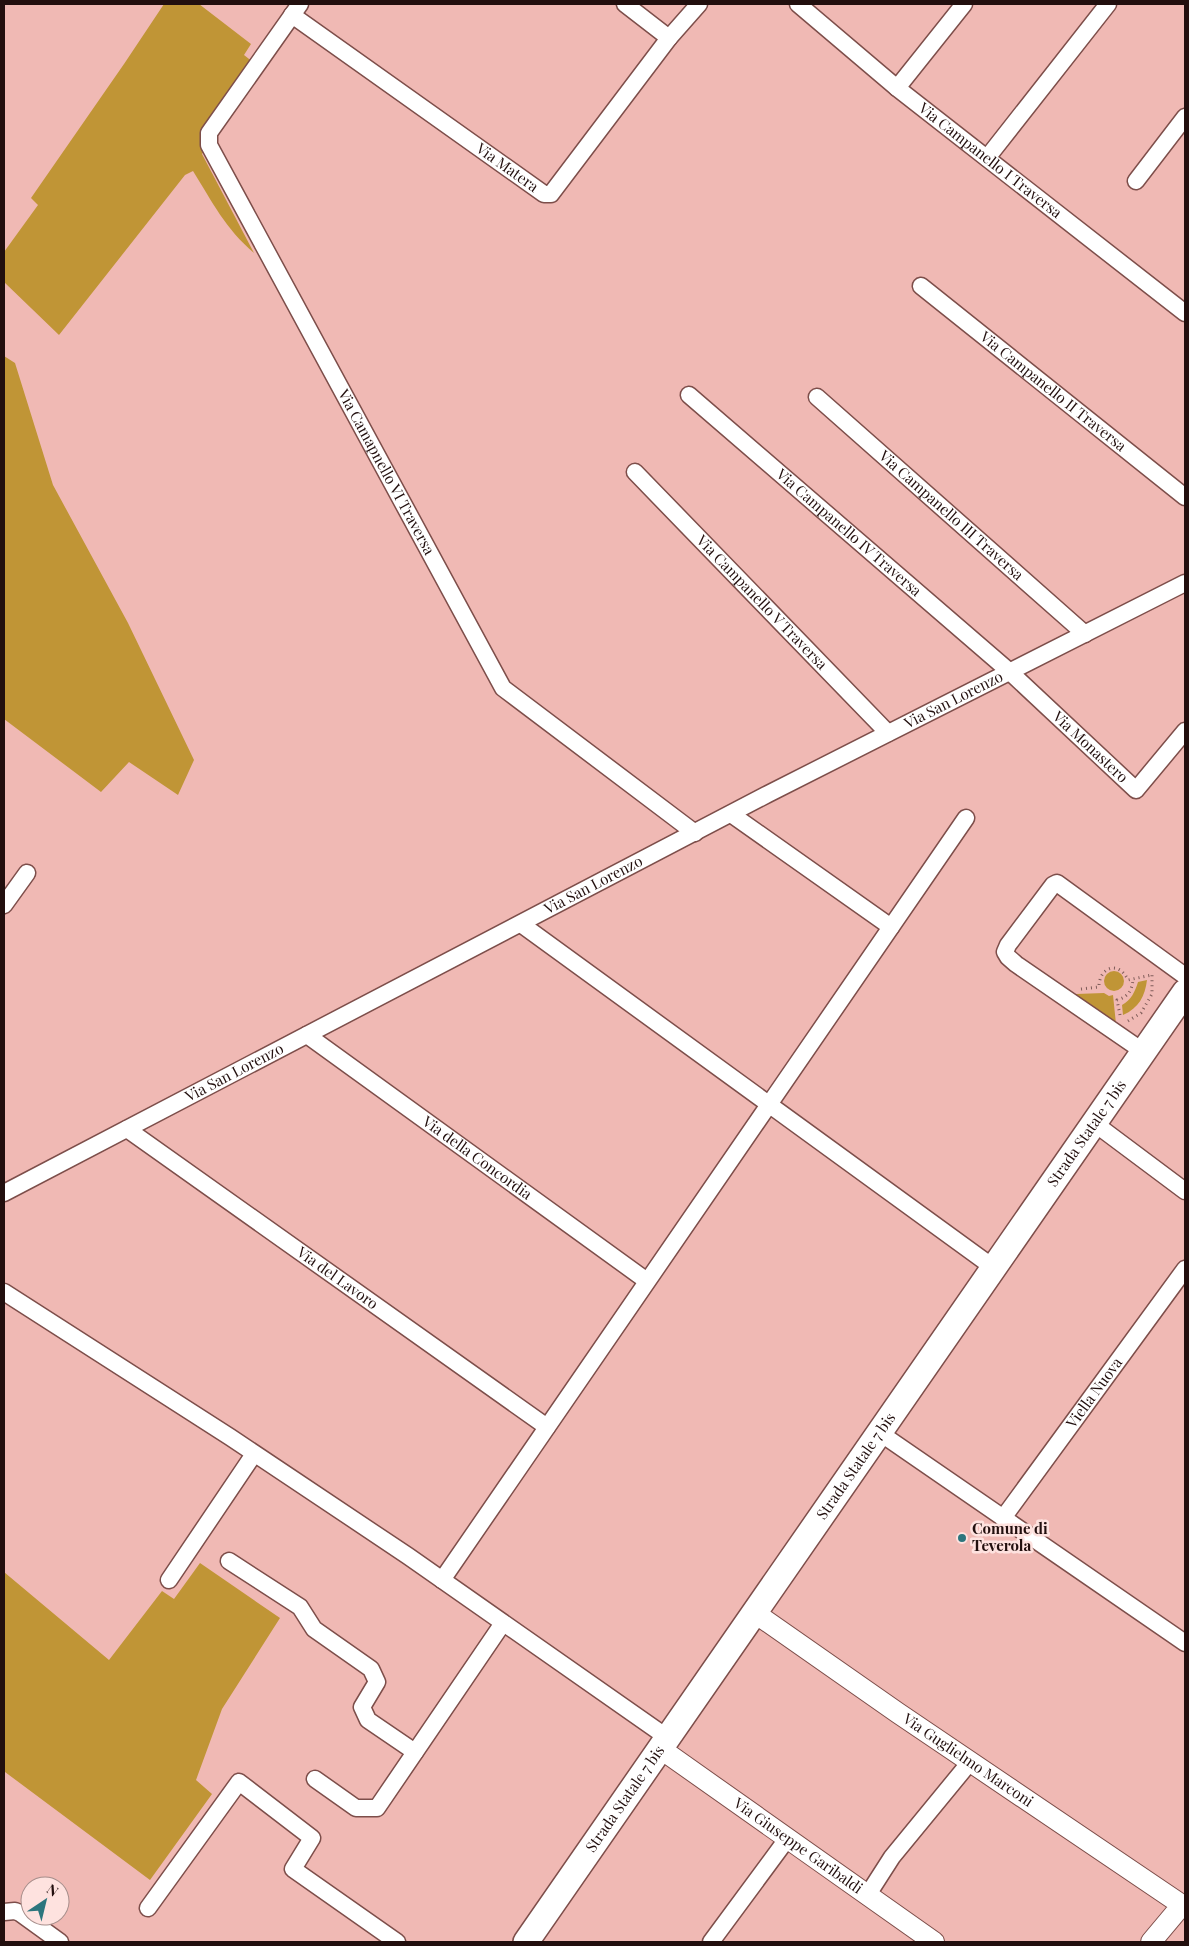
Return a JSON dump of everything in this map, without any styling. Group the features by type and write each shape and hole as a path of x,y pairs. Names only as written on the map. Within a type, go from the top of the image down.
{"main road":[{"name":"Strada Statale 7 bis","path":"526,1942 1185,992"}],"street":[{"path":"625,4 669,38"},
{"name":"Via Matera","path":"296,9 544,194 551,194 669,38 699,4"},
{"name":"Via Campanello I Traversa","path":"798,4 897,88 1185,313"},
{"path":"897,88 964,4"},
{"path":"987,158 1108,4"},
{"name":"Via Camapnello VI Traversa","path":"296,9 209,133 209,145 503,688 695,832"},
{"path":"1136,181 1185,116"},
{"name":"Via Campanello II Traversa","path":"921,286 1185,497"},
{"name":"Via Campanello IV Traversa","path":"688,395 1010,672"},
{"name":"Via Campanello III Traversa","path":"817,397 1085,634"},
{"name":"Via Campanello V Traversa","path":"635,472 888,733"},
{"name":"Via San Lorenzo","path":"4,1193 695,832 1185,583"},
{"name":"Via Monastero","path":"1010,672 1136,790 1185,731"},
{"path":"731,814 891,927"},
{"path":"442,1580 966,818"},
{"path":"4,904 27,873"},
{"path":"1144,1052 1016,964 1005,952 1008,945 1053,885 1057,884 1185,976"},
{"path":"521,924 994,1268"},
{"name":"Via della Concordia","path":"307,1035 648,1281"},
{"path":"1094,1123 1185,1191"},
{"name":"Via del Lavoro","path":"127,1129 547,1428"},
{"name":"Viella Nuova","path":"1003,1518 1185,1269"},
{"path":"4,1292 254,1454 442,1580 504,1623 665,1744"},
{"path":"880,1433 1185,1643"},
{"path":"169,1580 254,1454"},
{"path":"229,1561 300,1607 314,1629 371,1669 377,1682 362,1707 368,1720 415,1752"},
{"name":"Via Guglielmo Marconi","path":"755,1613 970,1762 1184,1904"},
{"path":"315,1779 356,1808 377,1808 504,1623"},
{"name":"Via Giuseppe Garibaldi","path":"665,1744 787,1839 934,1942"},
{"path":"867,1896 892,1856 970,1762"},
{"path":"148,1908 239,1782 312,1838 293,1869 397,1942"},
{"path":"711,1942 787,1839"},
{"path":"1151,1942 1184,1904"},
{"path":"4,1912 14,1911 20,1913 60,1942"}],"path":[{"path":"1075,990 1099,987 1099,982 1104,972 1110,968 1118,968 1125,973 1128,980 1152,975"},
{"path":"1133,979 1129,994 1117,1000 1122,1023 1132,1020 1152,994 1152,975 1150,969"}],"shaded area":[{"path":"164,4 199,4 251,44 244,55 263,70 202,154 254,253 227,225 193,171 185,175 59,335 4,282 4,252 38,205 31,198"},
{"path":"4,356 15,363 53,485 128,623 194,760 178,795 129,762 101,792 4,719"},
{"path":"1114,971 1121,974 1124,981 1121,988 1114,991 1107,988 1104,981 1107,974"},
{"path":"1147,980 1145,991 1140,1001 1133,1009 1123,1015 1122,1005 1128,1001 1138,982"},
{"path":"1104,993 1109,996 1113,995 1116,1024 1074,996 1076,994"},
{"path":"200,1563 280,1618 222,1709 196,1780 212,1794 150,1880 4,1773 4,1572 109,1660 162,1591 174,1599"}],"place":[{"name":"Comune di Teverola","path":"962,1538"}]}
